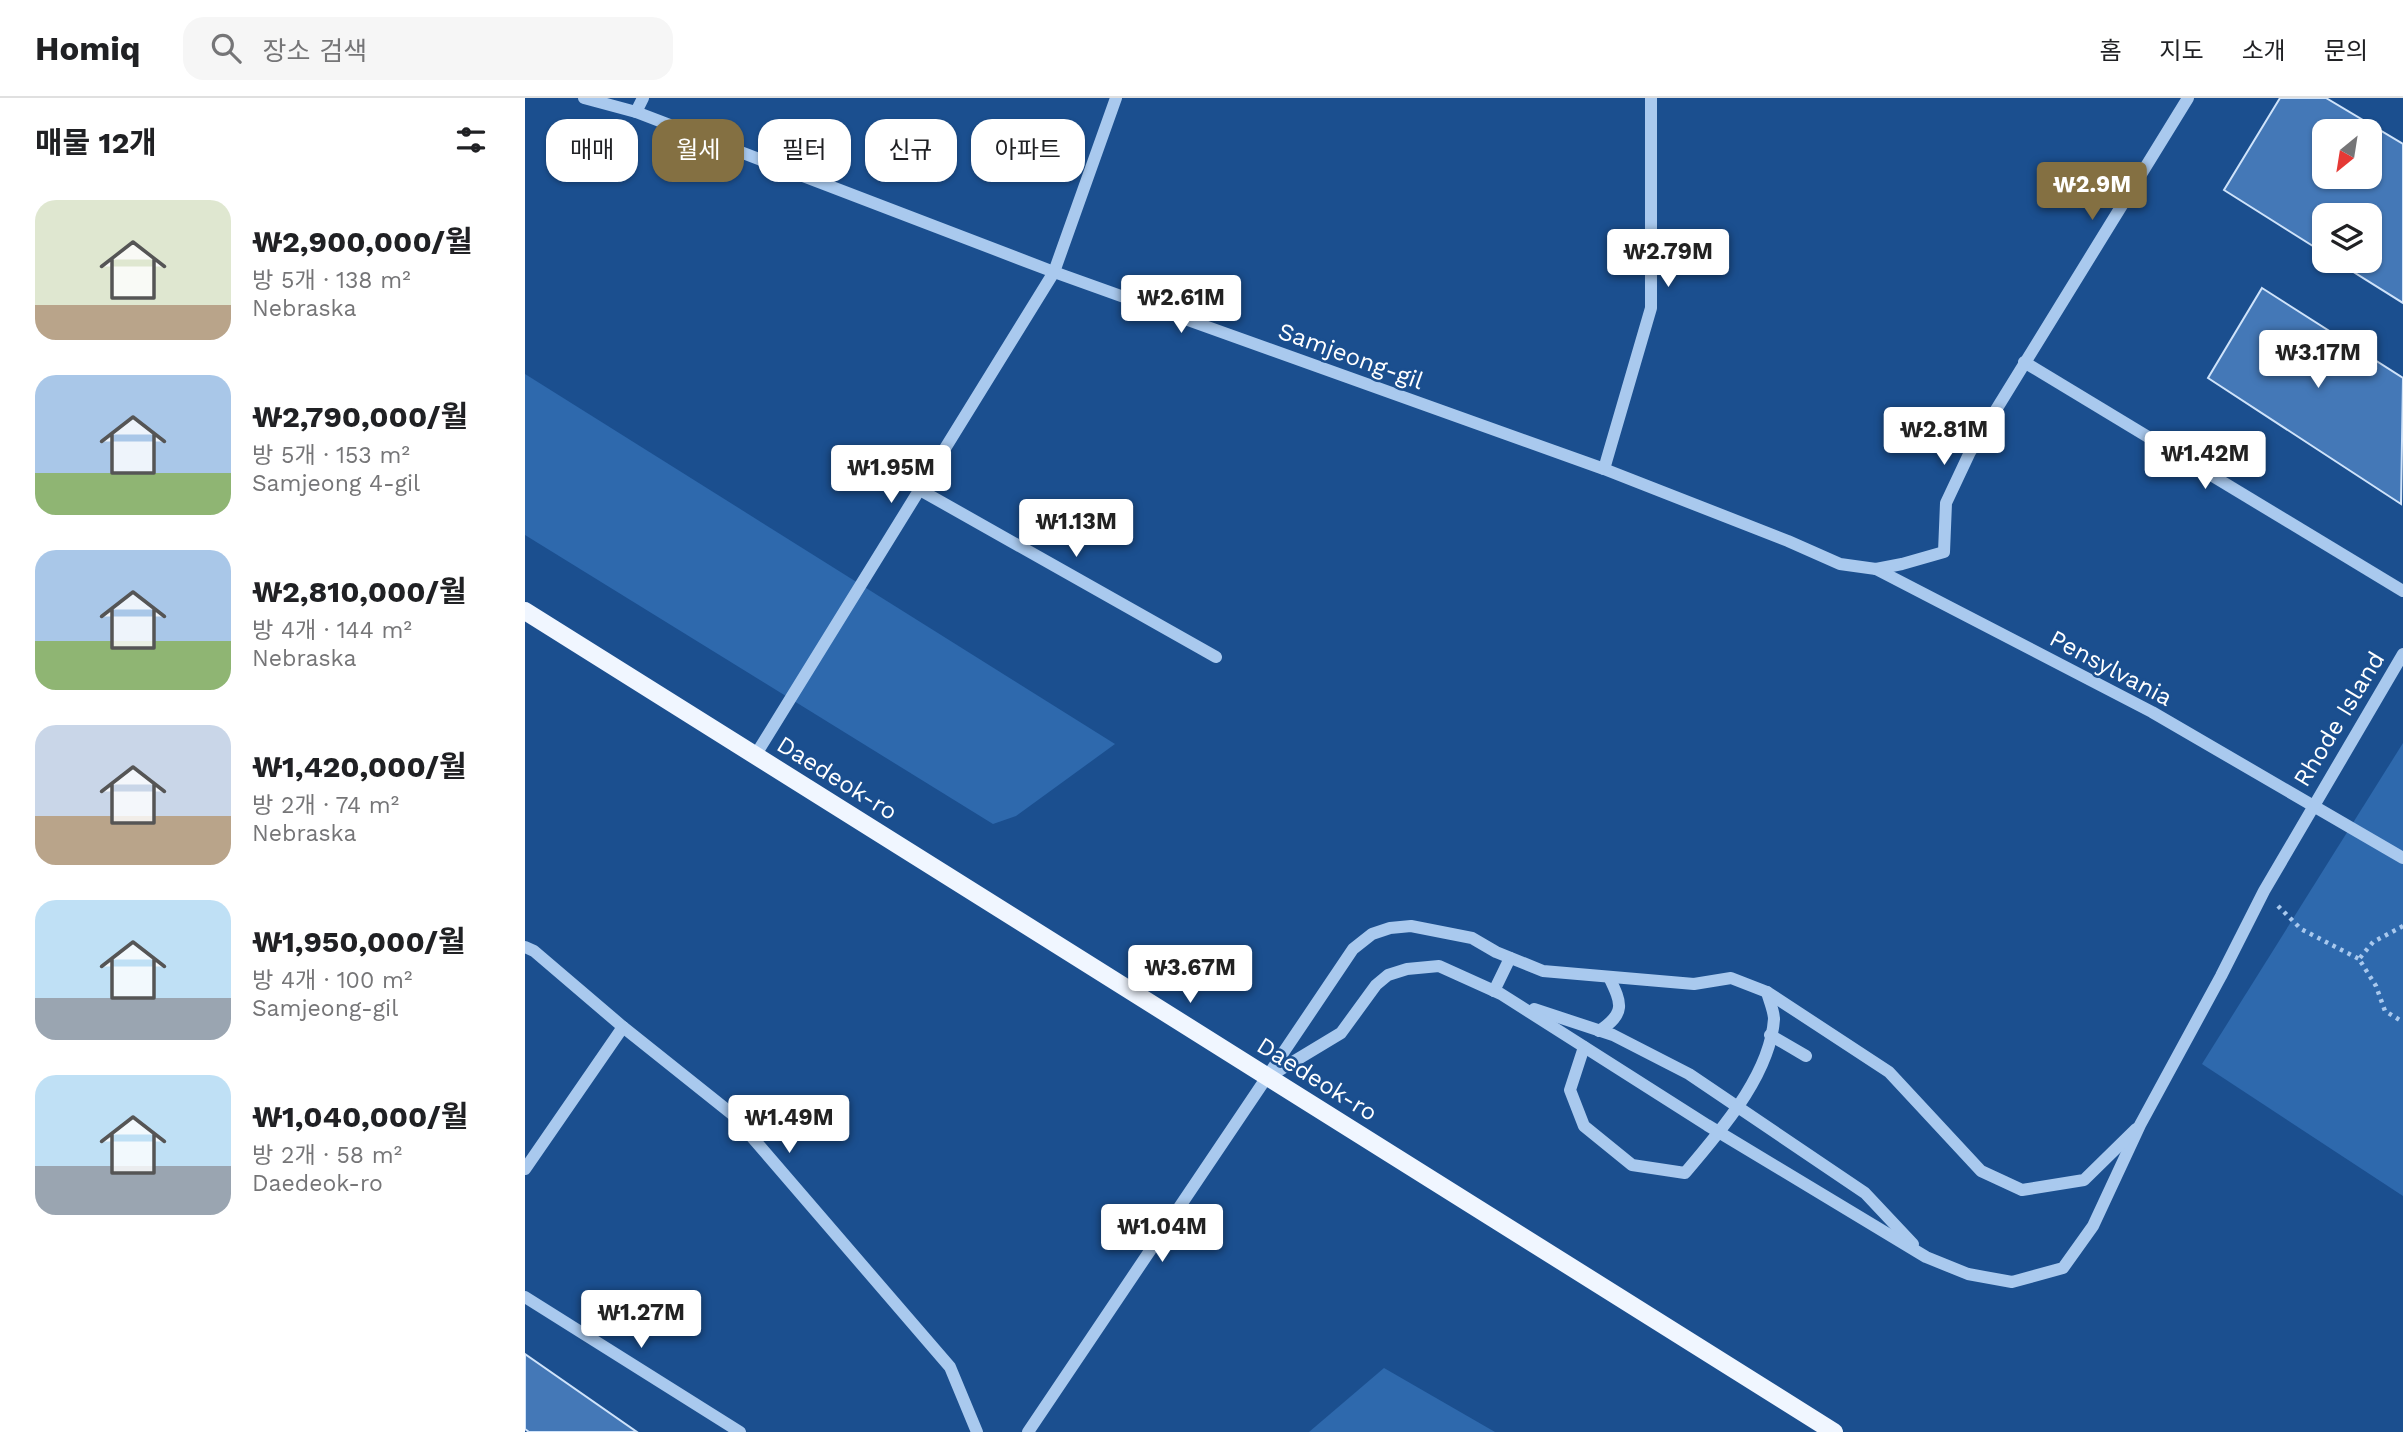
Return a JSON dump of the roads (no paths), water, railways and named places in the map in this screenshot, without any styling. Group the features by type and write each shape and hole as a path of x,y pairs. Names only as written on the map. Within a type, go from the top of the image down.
{"main road":[{"name":"Daedeok-ro","path":"525,611 1834,1432"}],"street":[{"name":"Samjeong-gil","path":"584,98 636,112 1054,272 1604,469 1789,541"},
{"path":"636,112 643,98"},
{"path":"755,756 1054,272 1116,98"},
{"path":"1604,469 1651,308 1651,98"},
{"path":"1876,569 1902,565 1944,552 1946,503 1970,452 2187,98"},
{"path":"2024,362 2403,591"},
{"path":"919,490 1216,657"},
{"name":"Pensylvania","path":"1789,541 1840,564 1876,569 2152,712 2403,858"},
{"name":"Rhode Island","path":"2140,1125 2264,891 2403,654"},
{"path":"1028,1432 1353,949 1372,934 1390,928 1411,926 1472,938 1510,958 1543,971 1694,984 1731,978 1767,992 1889,1072 1981,1171 2022,1190 2084,1180 2140,1125"},
{"path":"525,947 534,951 623,1027 732,1114 950,1367 977,1432"},
{"path":"1494,991 1510,958"},
{"path":"1268,1077 1341,1033 1376,985 1388,975 1407,969 1439,966 1494,991 1926,1257 1968,1274 2012,1282 2063,1268 2093,1226 2140,1125"},
{"path":"1599,1031 1615,1020 1619,1008 1619,999 1609,977"},
{"path":"1584,1047 1570,1090 1584,1126 1632,1165 1685,1173 1739,1108 1767,1051 1774,1017 1767,992"},
{"path":"1514,1003 1613,1035 1689,1074 1865,1193 1926,1257"},
{"path":"525,1168 623,1027"},
{"path":"1770,1035 1806,1056"},
{"path":"525,1297 740,1432"}]}
